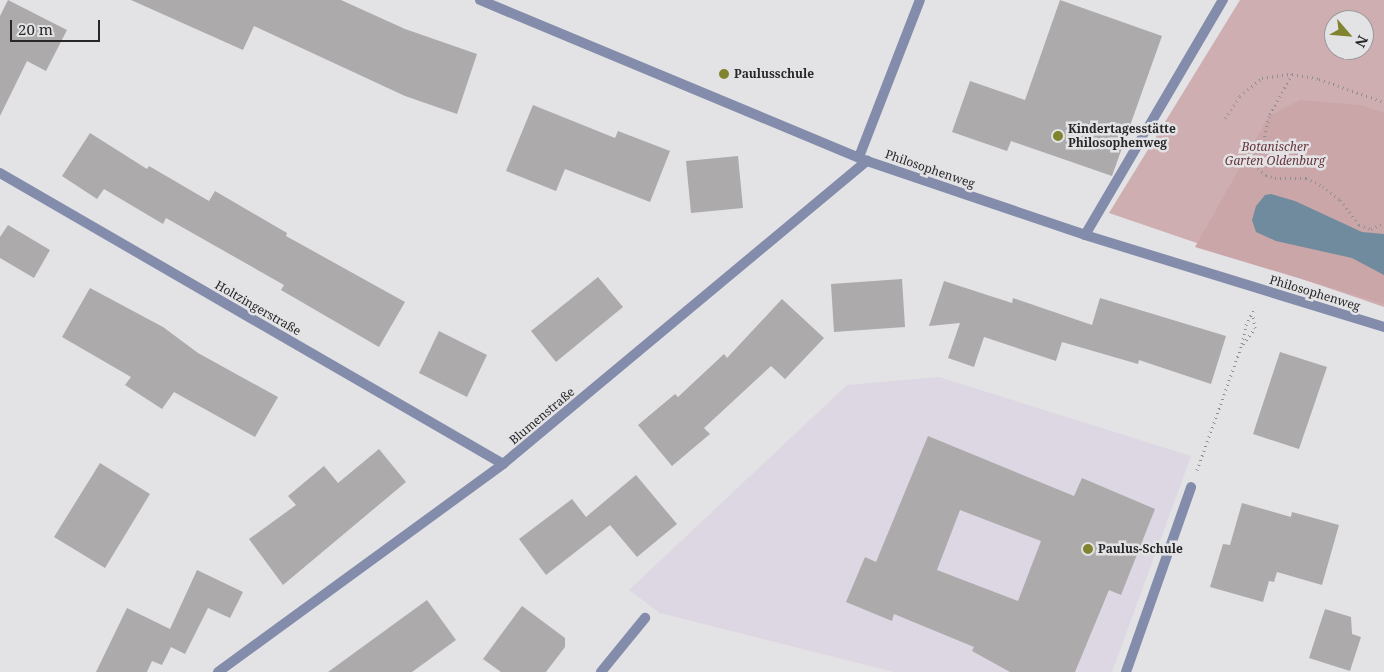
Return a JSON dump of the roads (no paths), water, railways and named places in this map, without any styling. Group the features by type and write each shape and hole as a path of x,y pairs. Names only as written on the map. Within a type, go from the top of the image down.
{"street":[{"name":"Philosophenweg","path":"480,0 863,159 1085,235 1384,327"},
{"path":"863,159 920,0"},
{"path":"1085,235 1223,0"},
{"name":"Blumenstraße","path":"218,672 503,464 863,159"},
{"name":"Holtzingerstraße","path":"0,173 503,464"},
{"path":"1126,672 1191,487"},
{"path":"601,672 645,618"}],"water":[{"path":"1271,194 1295,201 1362,232 1384,234 1384,275 1352,258 1276,241 1256,232 1252,220 1256,206 1265,195"}],"place":[{"name":"Paulusschule","path":"724,74"},
{"name":"Kindertagesstätte Philosophenweg","path":"1058,136"},
{"name":"Paulus-Schule","path":"1088,549"}],"park label":[{"name":"Botanischer Garten Oldenburg","path":"1275,154"}]}
